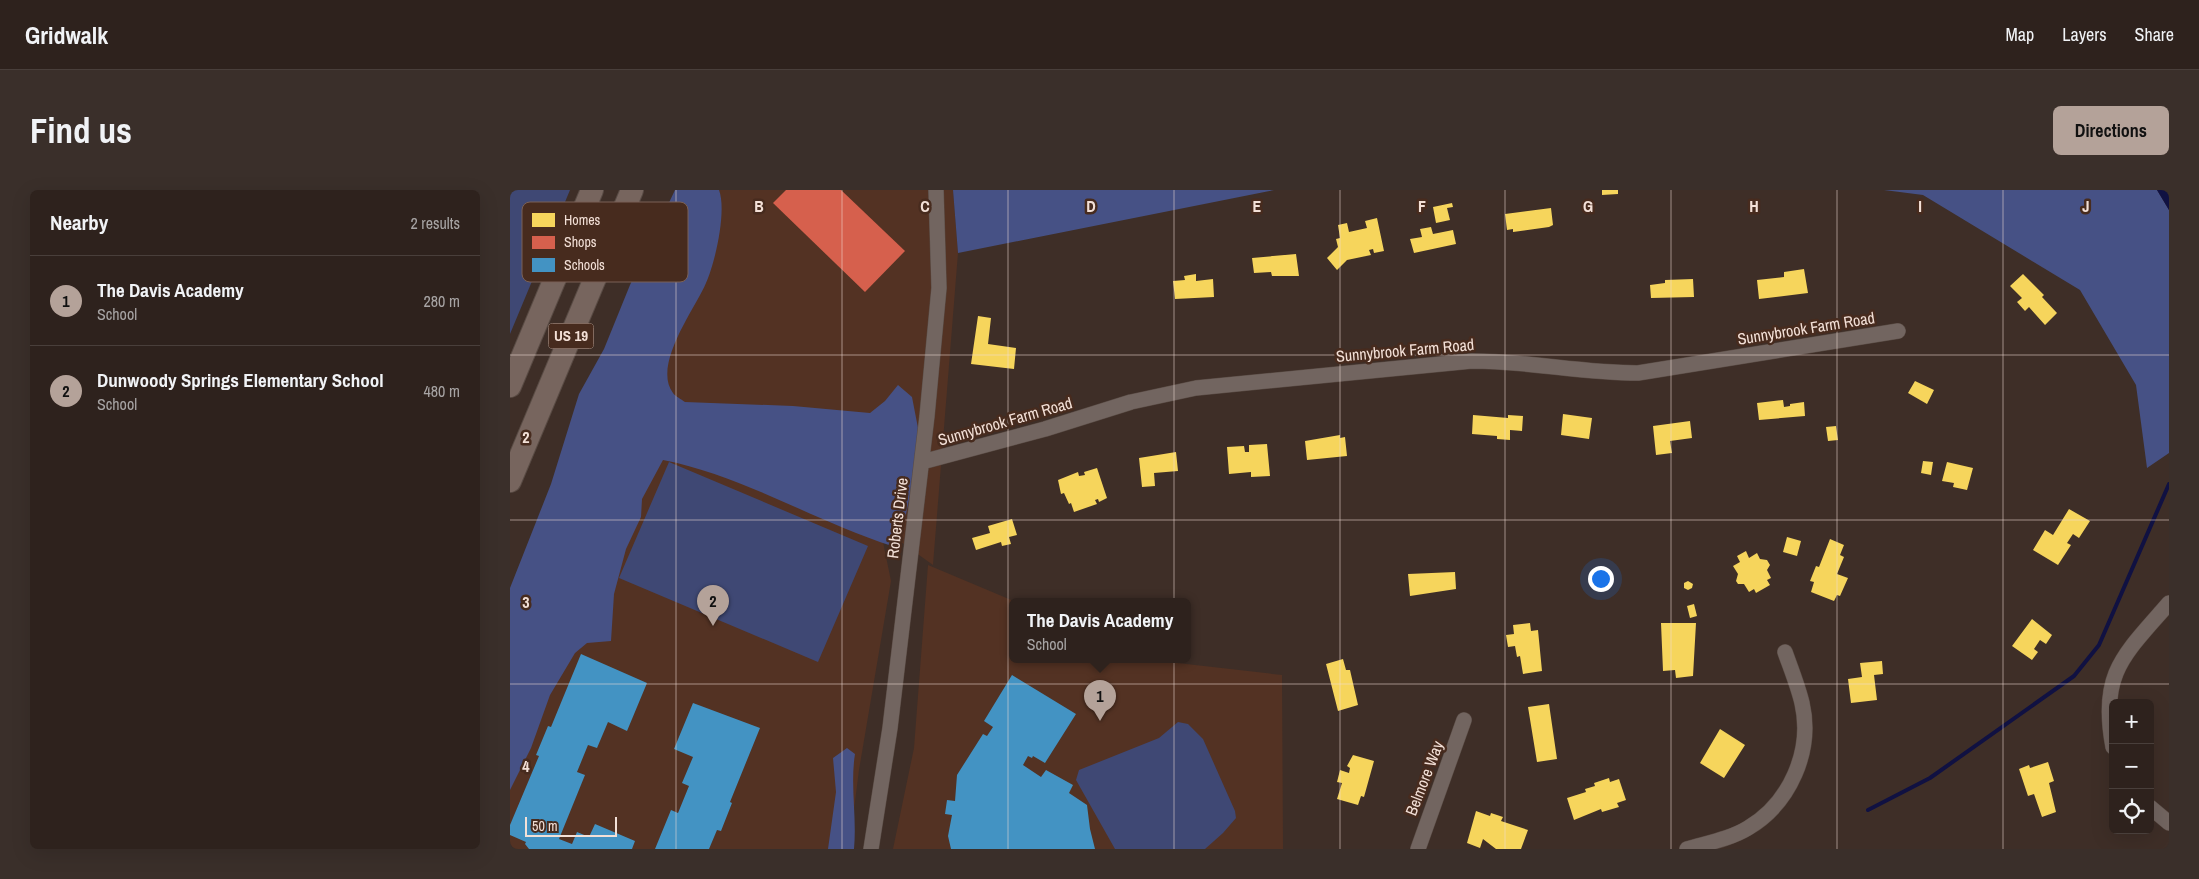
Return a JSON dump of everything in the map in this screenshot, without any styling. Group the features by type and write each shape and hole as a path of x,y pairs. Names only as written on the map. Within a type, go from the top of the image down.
{"highway":[{"name":"US 19","path":"587,202 592,190"},
{"name":"US 19","path":"627,202 632,190"},
{"name":"US 19","path":"510,386 554,282"},
{"name":"US 19","path":"510,481 593,282"}],"street":[{"name":"Roberts Drive","path":"871,849 890,728 922,462 939,288 936,190"},
{"name":"Sunnybrook Farm Road","path":"922,462 1045,429 1131,402 1196,388 1472,360 1515,361 1613,373 1638,373 1898,331"},
{"path":"2113,744 2108,705 2114,678 2123,657 2169,603"},
{"path":"1687,849 1732,836 1748,828 1765,816 1780,800 1792,781 1800,761 1805,723 1802,703 1785,652"},
{"name":"Belmore Way","path":"1418,849 1464,720"},
{"path":"2154,810 2169,823"}],"shaded area":[{"path":"510,190 570,190 565,202 522,202 522,282 532,282 510,334"},
{"path":"675,190 719,190 722,211 719,237 706,283 671,353 668,381 673,393 685,402 793,406 870,413 885,401 898,385 912,397 918,428 914,476 905,519 892,546 863,536 722,477 693,467 663,460 642,499 641,517 626,549 614,594 611,641 587,643 575,653 550,695 531,748 510,790 510,588 551,484 579,394 604,349 631,282 688,282 688,202 669,202"},
{"path":"715,190 953,190 958,253 933,565 887,532 620,414 676,282 688,282 688,254"},
{"path":"953,190 1274,190 958,253"},
{"path":"1884,190 2157,190 2169,210 2169,453 2147,468 2136,385 2080,290 1923,195"},
{"path":"2157,190 2169,190 2169,210"},
{"path":"653,454 685,455 883,542 891,581 859,770 849,849 510,849 510,679"},
{"path":"669,462 868,546 818,662 619,578"},
{"path":"928,565 1009,599 1009,663 1177,663 1282,675 1283,849 893,849 914,748"},
{"path":"1178,722 1188,724 1203,739 1235,811 1236,818 1205,849 1115,849 1076,780 1079,770 1159,738"},
{"path":"847,748 855,754 853,777 854,849 828,849 836,792 833,758"}],"building: Homes":[{"path":"1602,190 1618,190 1618,194 1602,195"},
{"path":"1452,203 1453,207 1447,208 1450,220 1436,223 1433,207"},
{"path":"1551,208 1553,225 1549,227 1513,232 1513,229 1507,230 1505,214"},
{"path":"1377,218 1384,251 1374,253 1373,249 1369,250 1371,255 1347,260 1337,270 1327,258 1338,247 1336,239 1340,238 1338,225 1347,223 1349,232 1367,228 1365,221"},
{"path":"1431,227 1433,234 1453,230 1456,244 1414,253 1410,239 1422,237 1420,229"},
{"path":"1296,254 1299,276 1272,276 1271,272 1254,273 1252,258"},
{"path":"1804,269 1808,293 1759,299 1757,280 1784,277 1784,272"},
{"path":"1196,274 1196,281 1213,279 1214,297 1175,299 1173,281 1185,280 1184,276"},
{"path":"2023,274 2044,295 2042,297 2057,313 2045,325 2029,307 2025,311 2017,302 2022,298 2010,286"},
{"path":"1693,279 1694,297 1651,298 1650,285 1665,283 1665,280"},
{"path":"978,316 991,318 988,344 1016,348 1014,369 971,364"},
{"path":"1915,381 1934,390 1927,404 1908,393"},
{"path":"1783,400 1784,407 1804,402 1805,416 1759,420 1757,403"},
{"path":"1563,414 1592,418 1589,439 1561,435"},
{"path":"1473,415 1508,418 1508,415 1523,416 1522,431 1510,430 1510,440 1497,439 1497,436 1472,434"},
{"path":"1690,421 1692,438 1670,441 1672,453 1656,455 1653,426"},
{"path":"1836,426 1838,440 1828,441 1826,427"},
{"path":"1340,435 1340,438 1345,437 1347,456 1307,460 1305,441"},
{"path":"1267,444 1270,476 1251,477 1251,472 1229,474 1227,447 1244,446 1245,452 1249,452 1249,445"},
{"path":"1176,452 1178,471 1154,473 1155,486 1142,487 1139,458"},
{"path":"1923,461 1933,462 1931,475 1921,473"},
{"path":"1947,462 1973,468 1967,490 1953,487 1954,483 1942,481"},
{"path":"1097,468 1107,498 1099,502 1098,499 1095,500 1097,504 1074,512 1071,503 1069,504 1064,493 1061,494 1058,480 1078,472 1079,476 1085,475 1084,472"},
{"path":"2069,509 2090,521 2079,538 2073,534 2067,543 2071,545 2058,565 2033,550 2045,530 2053,535"},
{"path":"1012,519 1017,535 1009,537 1011,544 1002,546 1001,542 976,550 972,538 990,533 988,526"},
{"path":"1787,537 1801,541 1797,556 1783,552"},
{"path":"1830,539 1844,545 1840,555 1844,557 1837,574 1848,578 1840,596 1837,595 1834,601 1811,592 1814,582 1810,581 1816,566 1819,567"},
{"path":"1746,551 1749,558 1757,553 1760,559 1767,560 1770,565 1767,570 1771,578 1767,580 1770,585 1756,593 1754,589 1749,592 1744,584 1738,584 1736,581 1738,574 1733,566 1740,562 1737,556"},
{"path":"1455,572 1456,589 1410,596 1408,574"},
{"path":"1688,581 1693,584 1692,588 1688,590 1684,588 1684,583"},
{"path":"1694,604 1697,616 1690,618 1687,606"},
{"path":"2032,619 2052,635 2046,644 2040,640 2034,649 2038,652 2032,660 2012,646"},
{"path":"1530,623 1531,631 1538,630 1542,671 1523,674 1520,656 1517,657 1515,646 1508,647 1506,635 1514,634 1513,625"},
{"path":"1661,623 1696,623 1693,676 1676,678 1675,670 1663,671"},
{"path":"1343,659 1346,670 1350,670 1358,705 1338,711 1326,664"},
{"path":"1882,661 1883,674 1874,675 1877,700 1851,703 1848,679 1862,677 1860,663"},
{"path":"1549,704 1557,759 1537,762 1528,707"},
{"path":"1720,729 1745,745 1724,778 1700,763"},
{"path":"1353,755 1374,761 1364,797 1361,796 1358,805 1337,799 1342,783 1337,782 1340,770 1349,773 1350,768 1347,766"},
{"path":"2048,762 2054,781 2049,783 2056,812 2042,817 2034,794 2028,796 2019,769 2029,765 2030,768"},
{"path":"1609,778 1610,782 1619,779 1626,800 1617,803 1619,807 1602,812 1601,809 1574,820 1567,798 1586,792 1585,789 1595,786 1594,783"},
{"path":"1476,811 1490,816 1491,813 1503,817 1501,821 1528,830 1521,849 1496,849 1483,839 1480,848 1467,843"}],"building: Shops":[{"path":"786,190 841,190 905,251 865,292 773,203"}],"building: Schools":[{"path":"581,654 647,683 627,731 608,722 597,748 588,745 577,772 585,775 559,839 572,844 577,832 589,837 595,824 635,841 632,849 529,849 525,844 526,842 510,835 510,825 539,756 536,755 548,726 551,727"},
{"path":"1012,675 1076,714 1045,763 1033,756 1032,758 1028,756 1023,765 1041,777 1046,770 1073,785 1069,793 1087,805 1095,849 951,849 948,836 952,815 945,814 947,800 955,801 957,775 983,734 987,736 993,727 984,721"},
{"path":"693,703 760,728 730,802 732,803 721,831 717,830 709,849 655,849 671,810 678,813 689,786 682,783 693,757 674,749"}],"waterway":[{"path":"1868,810 1930,778 2074,676 2099,645 2169,484"}],"place":[{"name":"Dunwoody Springs Elementary School","path":"713,626"},
{"name":"The Davis Academy","path":"1100,721"}]}
